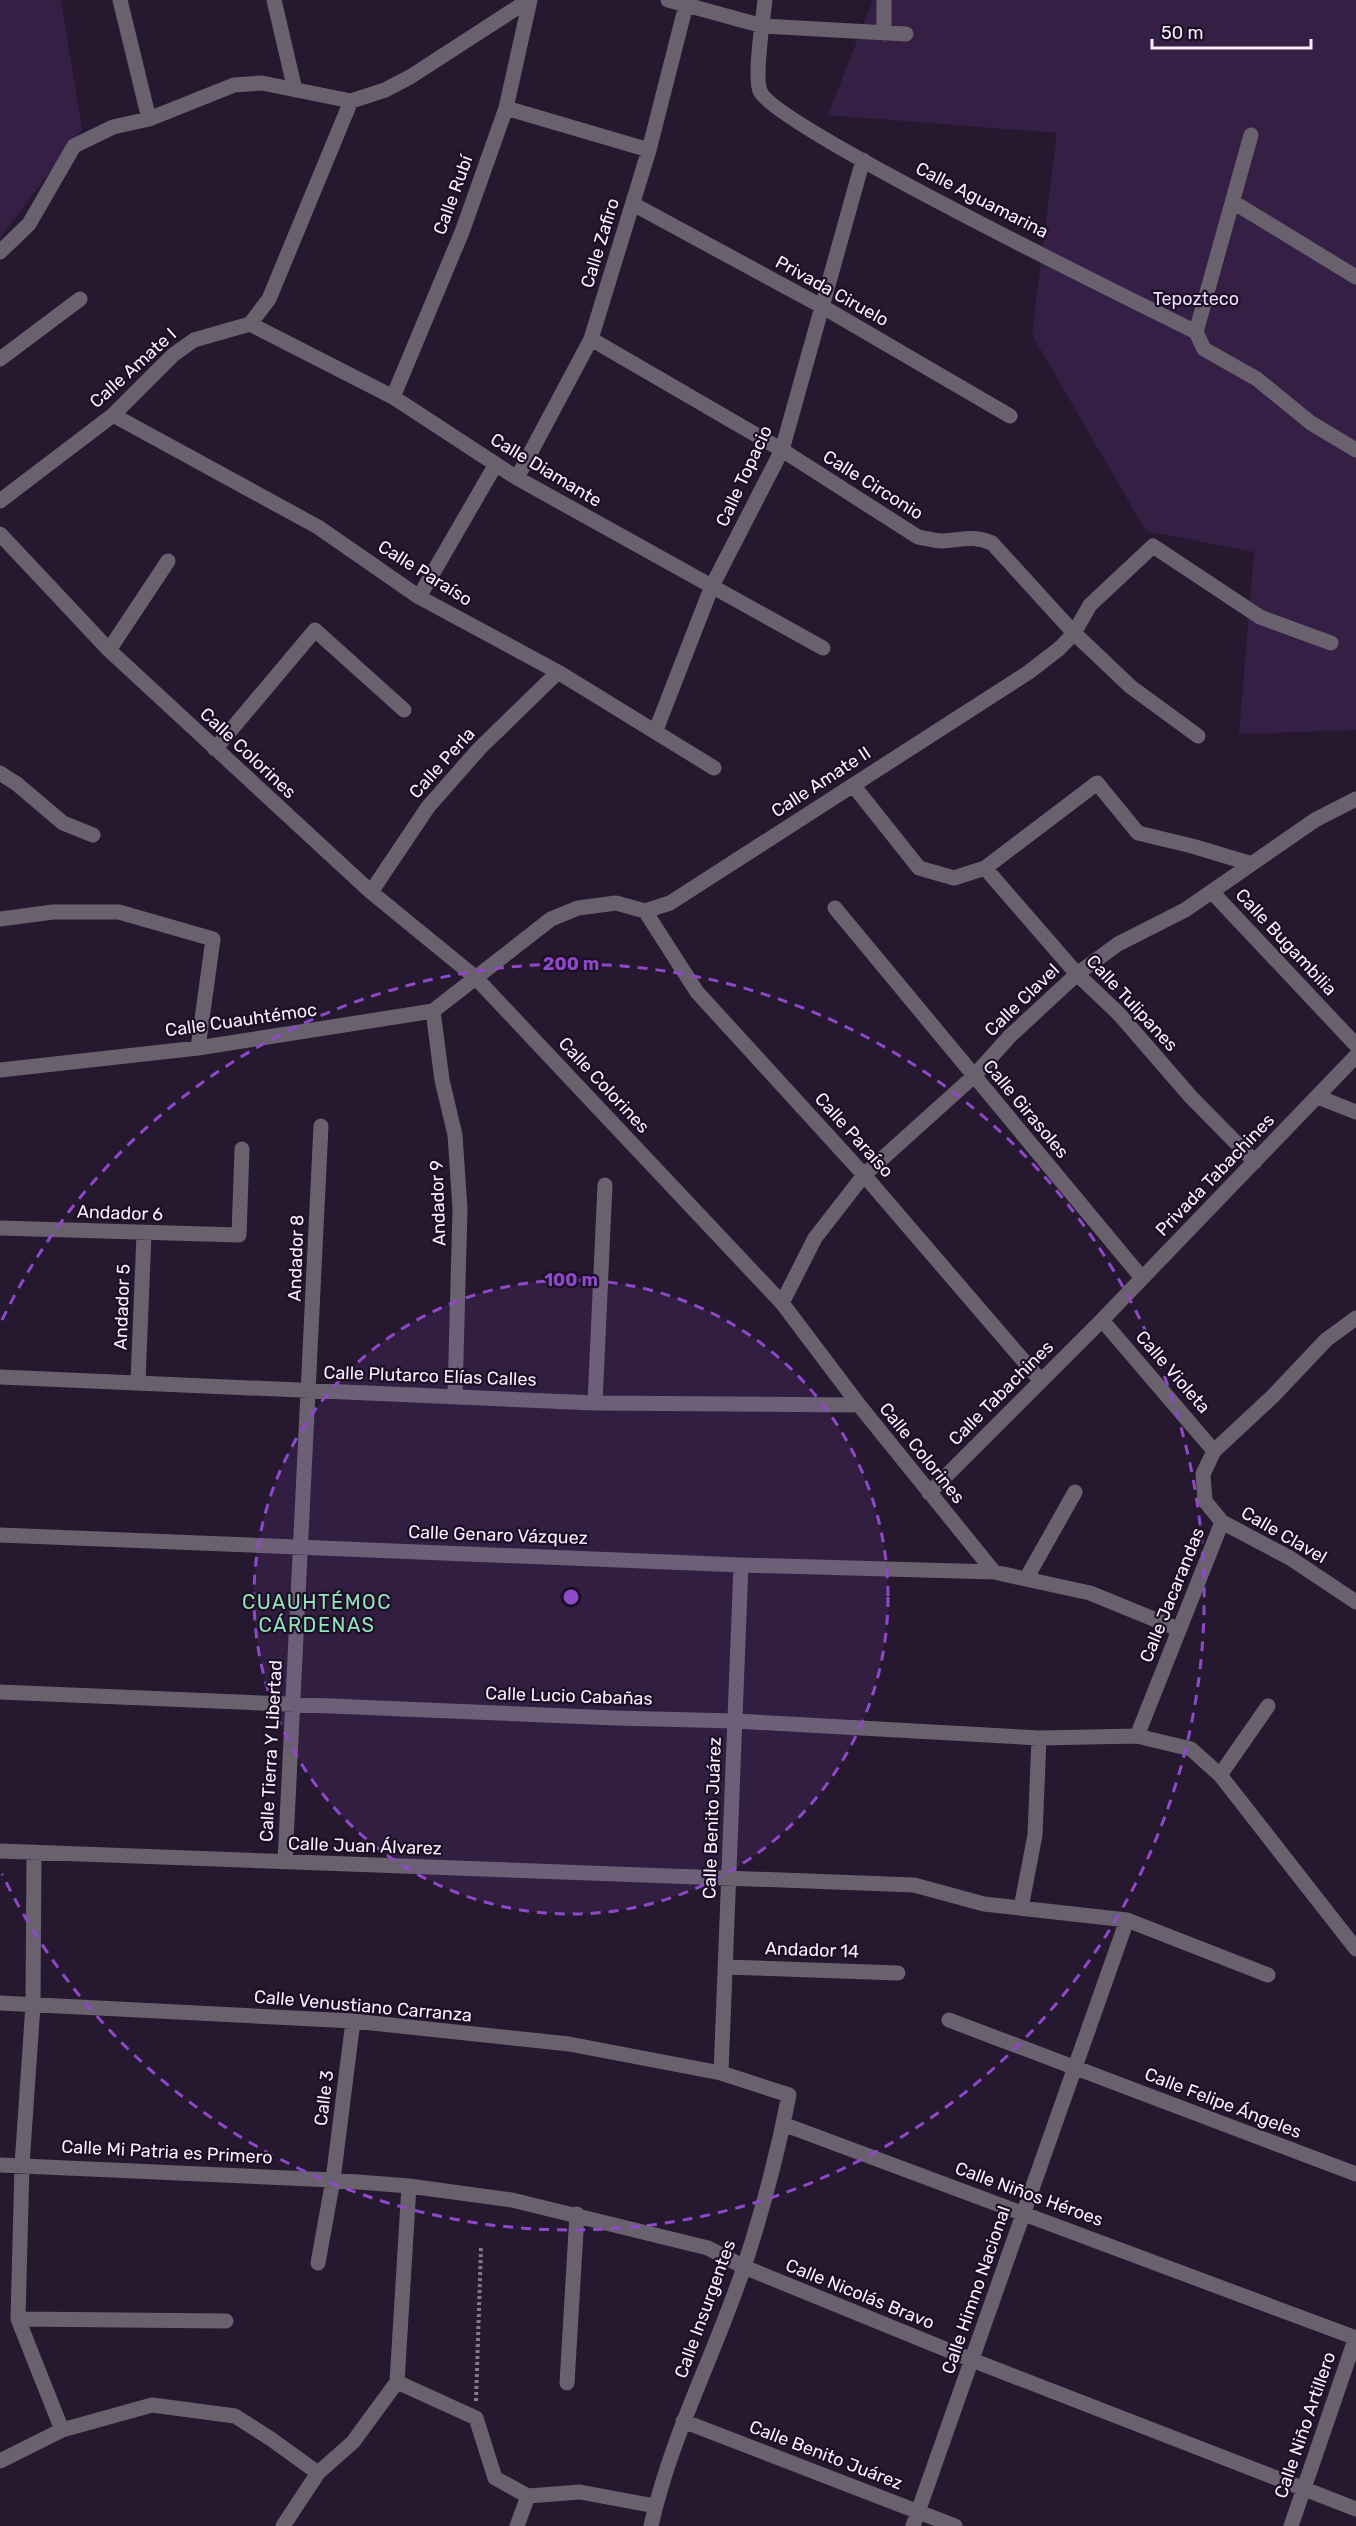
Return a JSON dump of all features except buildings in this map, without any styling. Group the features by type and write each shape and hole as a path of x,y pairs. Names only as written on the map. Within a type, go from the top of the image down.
{"street":[{"path":"120,0 150,119"},
{"path":"274,0 295,90"},
{"path":"0,252 29,224 74,146 113,127 150,119 234,85 262,83 351,101 385,90 410,77 529,0"},
{"name":"Calle Rubí","path":"393,397 462,232 506,108 529,0"},
{"path":"668,0 763,26 906,34"},
{"path":"763,26 765,0"},
{"path":"884,0 884,34"},
{"name":"Calle Zafiro","path":"517,478 591,339 649,150 686,5"},
{"name":"Calle Aguamarina","path":"763,26 758,74 759,90 771,105 862,160 1196,332"},
{"path":"250,324 269,299 351,101"},
{"path":"506,108 649,150"},
{"path":"1251,135 1196,332 1204,349 1257,379 1311,423 1356,450"},
{"name":"Calle Topacio","path":"656,730 712,586 782,450 862,160"},
{"path":"1233,202 1356,277"},
{"name":"Privada Ciruelo","path":"633,204 823,307 1010,416"},
{"path":"0,359 80,299"},
{"name":"Calle Diamante","path":"250,324 393,397 517,478 823,648"},
{"name":"Calle Amate I","path":"0,501 113,415 174,355 194,340 250,324"},
{"name":"Calle Circonio","path":"591,339 782,450 918,537 942,541 960,537 978,538 992,543 1074,633 1131,687 1198,736"},
{"name":"Calle Paraíso","path":"113,415 318,528 419,597 558,672 656,730 714,768"},
{"path":"419,597 496,464"},
{"name":"Calle Colorines","path":"0,534 109,650 215,749 371,892 475,977 782,1303 928,1493 994,1572"},
{"name":"Calle Amate II","path":"645,911 670,903 1029,672 1060,648 1074,633 1090,605 1153,546 1260,617 1331,643"},
{"path":"109,650 168,561"},
{"path":"215,749 315,630 404,710"},
{"name":"Calle Perla","path":"371,892 428,807 479,749 558,672"},
{"path":"0,773 63,823 93,835"},
{"path":"852,785 919,868 954,878 985,868 1097,783 1138,833 1249,863"},
{"name":"Calle Clavel","path":"782,1303 816,1239 864,1175 974,1076 1010,1036 1077,974 1118,944 1185,910 1249,863 1315,820 1356,799"},
{"name":"Calle Tulipanes","path":"985,868 1077,974 1119,1014 1191,1097 1255,1162"},
{"name":"Calle Bugambilia","path":"1212,892 1356,1045"},
{"path":"433,1011 551,919 578,908 616,903 645,911"},
{"name":"Calle Girasoles","path":"835,908 1142,1278"},
{"name":"Calle Paraíso","path":"645,911 697,992 864,1175 1041,1381"},
{"path":"0,919 53,912 119,912 213,939 198,1047"},
{"name":"Calle Cuauhtémoc","path":"0,1070 198,1047 433,1011"},
{"name":"Andador 9","path":"433,1011 442,1080 455,1135 460,1209 455,1395"},
{"name":"Privada Tabachines","path":"1102,1320 1356,1056"},
{"path":"1318,1097 1356,1112"},
{"name":"Andador 8","path":"310,1391 321,1126"},
{"name":"Andador 6","path":"0,1228 239,1235 242,1149"},
{"path":"595,1403 605,1185"},
{"name":"Andador 5","path":"138,1381 144,1234"},
{"name":"Calle Jacarandas","path":"1137,1736 1222,1522 1205,1501 1203,1474 1214,1450 1273,1396 1326,1340 1356,1318"},
{"name":"Calle Tabachines","path":"928,1493 1102,1320"},
{"name":"Calle Violeta","path":"1102,1320 1214,1450"},
{"name":"Calle Plutarco Elías Calles","path":"0,1377 138,1381 595,1403 859,1405"},
{"name":"Calle Tierra Y Libertad","path":"285,1862 310,1391"},
{"path":"1026,1579 1075,1492"},
{"name":"Calle Clavel","path":"1222,1522 1290,1558 1356,1602"},
{"name":"Calle Genaro Vázquez","path":"0,1535 741,1565 994,1572"},
{"name":"Calle Benito Juárez","path":"721,2073 741,1565"},
{"path":"994,1572 1090,1593 1178,1629"},
{"name":"Calle Lucio Cabañas","path":"0,1692 735,1721 1039,1737 1137,1736 1191,1749 1220,1775 1356,1949"},
{"path":"1220,1775 1268,1706"},
{"path":"1021,1908 1035,1835 1039,1737"},
{"name":"Calle Juan Álvarez","path":"0,1851 914,1885 984,1904 1127,1920 1268,1975"},
{"path":"34,1852 33,2005 22,2165 18,2319 62,2430"},
{"name":"Calle Himno Nacional","path":"916,2519 1127,1920"},
{"name":"Andador 14","path":"725,1967 898,1973"},
{"name":"Calle Venustiano Carranza","path":"0,2003 353,2021 569,2044 721,2073"},
{"name":"Calle Felipe Ángeles","path":"949,2020 1356,2174"},
{"name":"Calle 3","path":"318,2263 333,2180 353,2021"},
{"path":"721,2073 789,2095 783,2124"},
{"name":"Calle Niños Héroes","path":"783,2124 1356,2338"},
{"name":"Calle Insurgentes","path":"651,2526 655,2506 683,2421 744,2267 783,2124"},
{"name":"Calle Mi Patria es Primero","path":"0,2165 333,2180"},
{"name":"Calle Nicolás Bravo","path":"333,2180 409,2186 512,2200 577,2214 708,2248 744,2267 972,2360 1304,2491 1356,2509"},
{"path":"282,2526 318,2473 353,2442 397,2382 409,2186"},
{"path":"567,2383 577,2214"},
{"path":"18,2319 226,2321"},
{"name":"Calle Niño Artillero","path":"1291,2526 1356,2338"},
{"path":"397,2382 476,2418 495,2478 528,2496 580,2492 655,2506"},
{"path":"0,2461 62,2430 152,2405 234,2416 318,2473"},
{"name":"Calle Benito Juárez","path":"683,2421 916,2519 955,2526"},
{"path":"517,2526 528,2496"}],"path":[{"path":"476,2418 481,2248"}],"green space":[{"path":"0,0 61,0 82,129 0,238"},
{"name":"Tepozteco","path":"873,0 1356,0 1356,730 1239,734 1254,552 1146,531 1032,335 1057,133 828,115"}],"district":[{"name":"CUAUHTÉMOC CÁRDENAS","path":"317,1614"}]}
